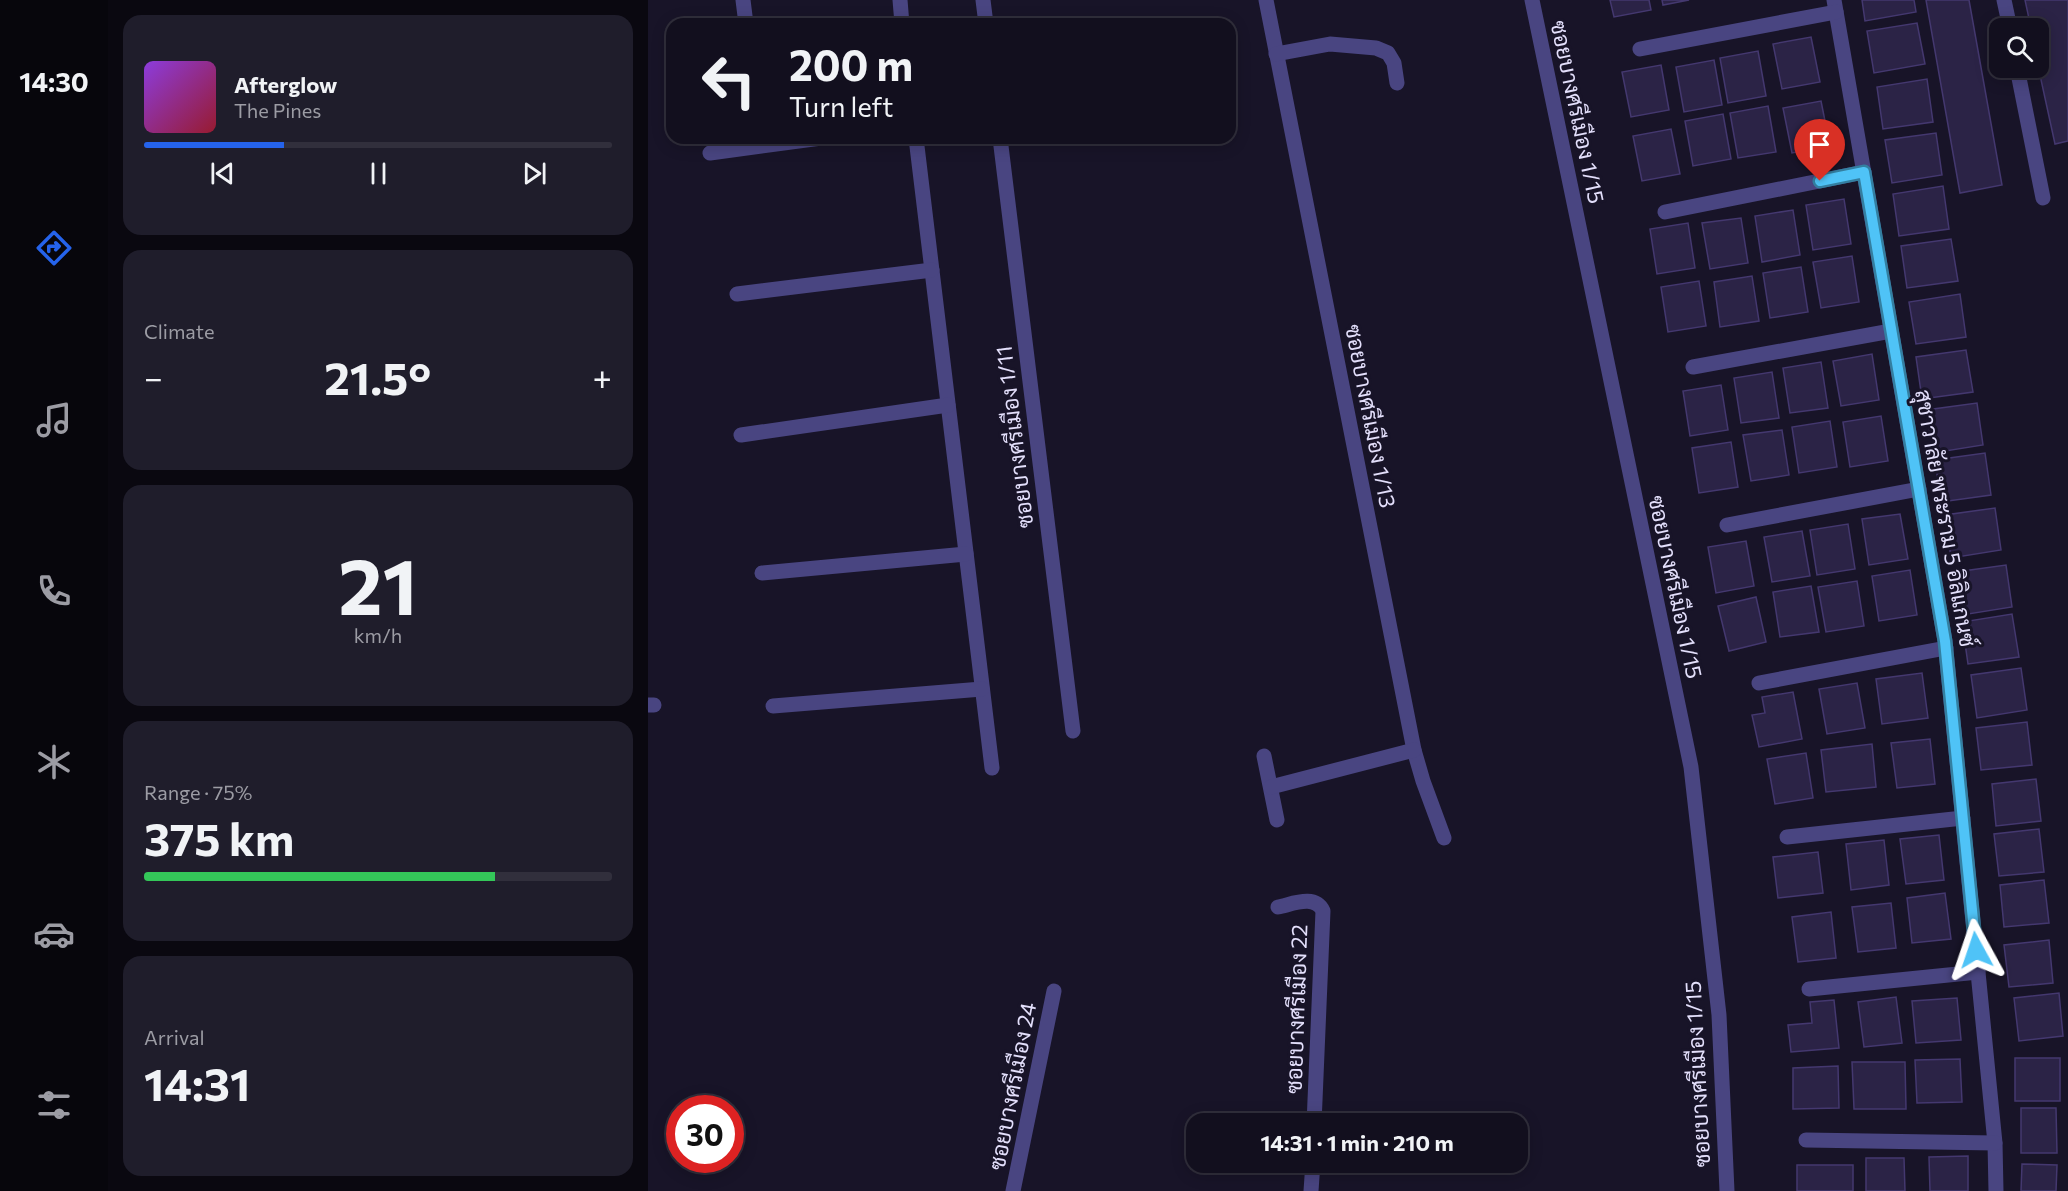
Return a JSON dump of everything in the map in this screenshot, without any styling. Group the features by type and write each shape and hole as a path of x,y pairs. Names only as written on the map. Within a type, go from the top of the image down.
{"street":[{"path":"743,0 745,18"},
{"path":"900,0 902,18"},
{"path":"983,0 985,18"},
{"name":"ซอยบางศรีเมือง 1/13","path":"1266,0 1414,750 1444,838"},
{"name":"ซอยบางศรีเมือง 1/15","path":"1532,0 1691,767 1719,1015 1726,1191"},
{"path":"2004,0 2008,18"},
{"path":"1640,49 1835,6"},
{"name":"สุชาวาลัย พระราม 5 อิลิแกนซ์","path":"1835,6 1946,648 1995,1143 1996,1191"},
{"path":"1276,54 1330,44 1376,48 1388,53 1394,63 1397,83"},
{"path":"2019,78 2043,198"},
{"path":"710,153 750,144"},
{"path":"917,144 992,768"},
{"name":"ซอยบางศรีเมือง 1/11","path":"1001,144 1073,731"},
{"path":"1665,212 1864,172"},
{"path":"737,294 932,270"},
{"path":"1693,367 1891,331"},
{"path":"741,435 948,405"},
{"path":"1727,525 1919,489"},
{"path":"762,573 966,554"},
{"path":"1759,683 1946,648"},
{"path":"773,706 982,689"},
{"path":"1271,787 1414,750"},
{"path":"1264,756 1278,820"},
{"path":"1787,837 1963,818"},
{"name":"ซอยบางศรีเมือง 22","path":"1278,907 1312,900 1320,904 1323,911 1314,1113"},
{"path":"1809,989 1978,972"},
{"name":"ซอยบางศรีเมือง 24","path":"1013,1191 1054,991"},
{"path":"1806,1140 1995,1143"},
{"path":"1311,1191 1312,1173"}],"building":[{"path":"1610,0 1649,0 1651,10 1614,17"},
{"path":"1662,0 1689,0 1663,5"},
{"path":"1862,0 1914,0 1916,12 1865,21"},
{"path":"1926,0 1969,0 2002,185 1960,193"},
{"path":"2025,0 2068,0 2068,141 2055,144 2041,78 2049,78 2049,18 2029,18"},
{"path":"1917,23 1925,64 1874,73 1867,31"},
{"path":"1811,37 1820,82 1782,89 1773,44"},
{"path":"1758,51 1766,96 1728,103 1720,58"},
{"path":"1714,60 1722,105 1684,112 1676,67"},
{"path":"1661,65 1669,110 1631,117 1622,72"},
{"path":"1927,79 1933,122 1883,129 1877,87"},
{"path":"1821,101 1830,146 1792,153 1783,108"},
{"path":"1768,106 1776,152 1738,158 1730,113"},
{"path":"1723,114 1731,159 1693,166 1685,121"},
{"path":"1671,129 1680,174 1642,181 1633,136"},
{"path":"1936,133 1942,175 1892,183 1885,140"},
{"path":"1943,186 1949,229 1899,236 1893,194"},
{"path":"1844,199 1851,244 1813,250 1806,205"},
{"path":"1793,210 1800,255 1762,262 1755,216"},
{"path":"1741,218 1748,263 1710,269 1702,223"},
{"path":"1688,223 1695,268 1657,274 1650,229"},
{"path":"1951,239 1958,281 1907,288 1901,246"},
{"path":"1852,256 1859,302 1821,308 1813,262"},
{"path":"1801,267 1808,312 1770,318 1763,273"},
{"path":"1752,276 1759,321 1720,327 1714,282"},
{"path":"1699,281 1706,326 1668,332 1661,287"},
{"path":"1960,294 1966,337 1916,344 1909,302"},
{"path":"1966,350 1973,392 1922,399 1916,357"},
{"path":"1872,354 1879,400 1841,406 1833,361"},
{"path":"1821,362 1828,408 1790,413 1783,368"},
{"path":"1772,372 1779,418 1741,423 1734,378"},
{"path":"1721,385 1728,430 1690,436 1683,391"},
{"path":"1977,403 1983,445 1933,453 1926,410"},
{"path":"1881,416 1888,461 1850,467 1843,422"},
{"path":"1830,421 1837,467 1799,473 1792,427"},
{"path":"1782,430 1789,475 1751,481 1743,435"},
{"path":"1731,442 1738,487 1699,493 1692,448"},
{"path":"1985,453 1991,495 1941,502 1935,460"},
{"path":"1995,508 2001,550 1951,558 1945,515"},
{"path":"1900,514 1908,559 1869,565 1862,519"},
{"path":"1848,524 1855,569 1817,575 1810,530"},
{"path":"1802,531 1810,576 1772,582 1764,537"},
{"path":"1746,541 1754,586 1716,593 1708,547"},
{"path":"2006,565 2012,607 1962,615 1956,572"},
{"path":"1910,570 1917,615 1879,621 1872,576"},
{"path":"1857,581 1864,626 1826,632 1818,587"},
{"path":"1811,586 1819,632 1780,637 1773,592"},
{"path":"1756,597 1766,642 1729,651 1718,606"},
{"path":"2012,614 2019,657 1968,664 1962,622"},
{"path":"2021,668 2027,710 1977,718 1971,675"},
{"path":"1922,673 1928,718 1882,724 1876,679"},
{"path":"1857,683 1865,728 1827,734 1819,689"},
{"path":"1793,692 1802,739 1759,747 1752,715 1765,713 1762,697"},
{"path":"2027,722 2032,765 1981,770 1976,728"},
{"path":"1930,739 1935,784 1897,788 1891,743"},
{"path":"1872,744 1876,787 1826,792 1821,750"},
{"path":"1806,753 1813,798 1775,804 1767,759"},
{"path":"2036,779 2041,821 1996,826 1992,784"},
{"path":"2039,829 2044,872 1999,876 1994,834"},
{"path":"1939,835 1944,880 1906,884 1900,839"},
{"path":"1884,840 1889,885 1851,890 1846,844"},
{"path":"1818,852 1823,893 1778,898 1773,857"},
{"path":"2044,880 2049,923 2004,927 2000,885"},
{"path":"1945,893 1951,939 1912,943 1907,898"},
{"path":"1891,903 1896,948 1858,952 1852,907"},
{"path":"1831,912 1836,958 1798,962 1792,917"},
{"path":"2049,940 2053,983 2009,987 2004,945"},
{"path":"2059,993 2063,1036 2019,1041 2014,998"},
{"path":"1896,997 1902,1043 1864,1047 1858,1002"},
{"path":"1957,998 1961,1040 1916,1043 1912,1001"},
{"path":"1834,1000 1839,1048 1791,1052 1788,1025 1812,1023 1810,1002"},
{"path":"2015,1058 2060,1058 2060,1101 2015,1101"},
{"path":"1960,1059 1962,1102 1917,1103 1915,1060"},
{"path":"1852,1062 1905,1062 1906,1109 1854,1109"},
{"path":"1838,1066 1839,1108 1793,1109 1793,1068"},
{"path":"2021,1108 2056,1108 2057,1153 2021,1153"},
{"path":"1968,1156 1968,1191 1930,1191 1929,1157"},
{"path":"1866,1158 1904,1158 1905,1191 1866,1191"},
{"path":"2022,1164 2057,1165 2056,1191 2021,1191"},
{"path":"1797,1165 1853,1165 1853,1191 1797,1191"}],"route":[{"path":"1820,181 1864,172 1945,641 1976,950"}]}
